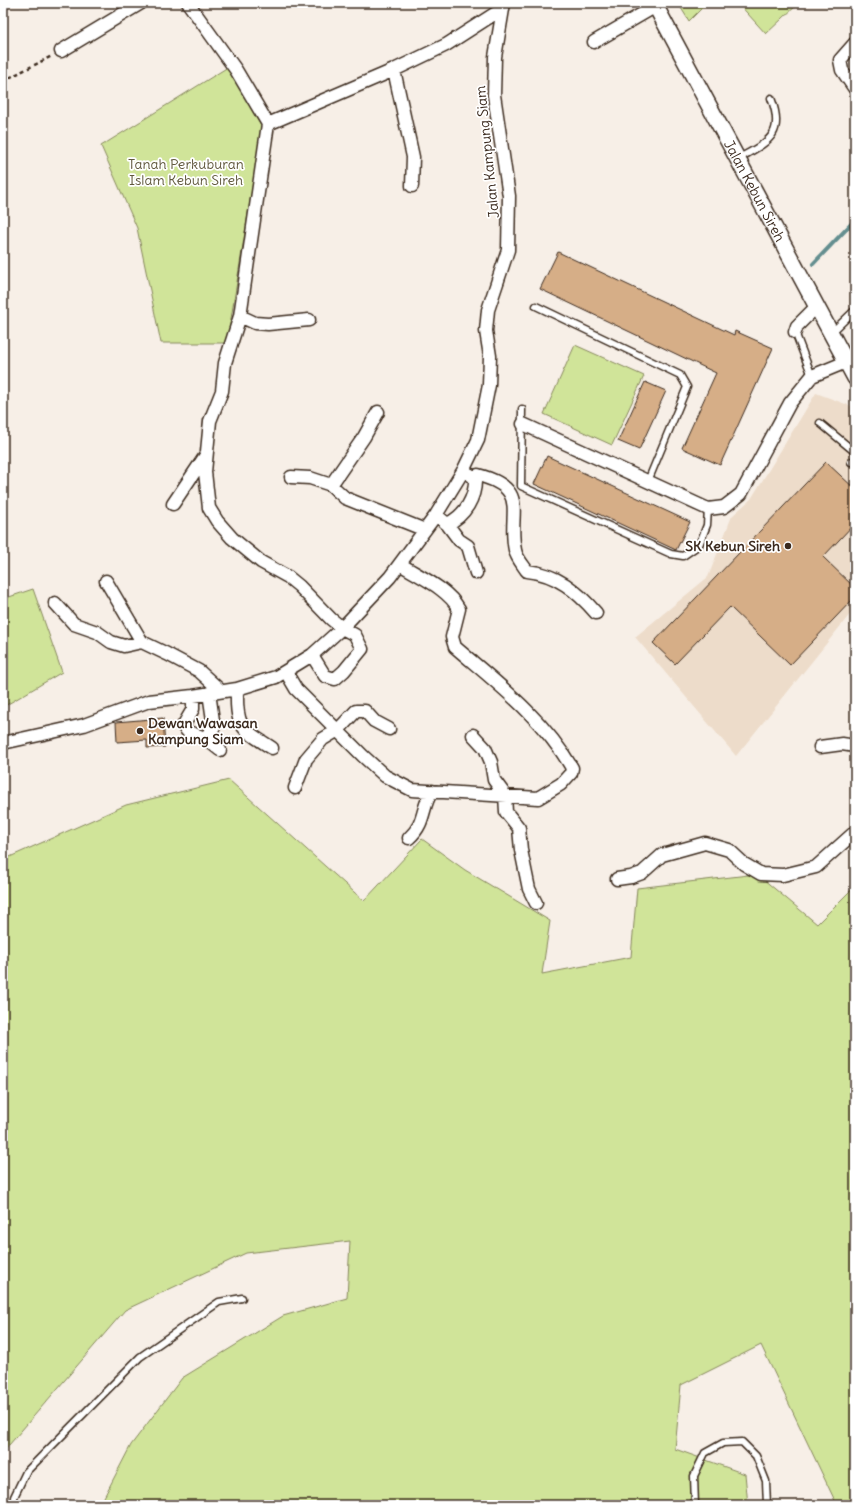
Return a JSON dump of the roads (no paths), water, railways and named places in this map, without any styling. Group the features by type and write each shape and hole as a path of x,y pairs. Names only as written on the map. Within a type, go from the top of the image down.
{"street":[{"path":"61,51 141,3"},
{"path":"188,3 236,70 268,124 240,316 225,363 222,391 210,421 206,455 206,495 209,508 217,521 232,538 261,562 288,577 299,586 342,628 355,635 362,649 344,671 335,679 325,676 312,655"},
{"path":"594,42 655,4"},
{"name":"Jalan Kebun Sireh","path":"655,4 855,378"},
{"path":"268,124 394,70 446,45 503,6"},
{"name":"Jalan Kampung Siam","path":"3,743 84,725 149,701 237,689 270,679 286,672 312,655 342,628 400,564 436,515 463,471 478,440 487,402 490,356 486,331 488,310 508,250 509,196 494,95 496,56 503,6"},
{"path":"855,43 840,60 842,70 855,89"},
{"path":"394,70 413,157 412,186"},
{"path":"795,332 797,326 817,306"},
{"path":"240,316 255,323 268,324 308,320"},
{"path":"523,424 708,509 724,507 741,494 790,403 812,376 846,362"},
{"path":"331,485 364,437 378,412"},
{"path":"173,504 206,455"},
{"path":"463,471 475,478"},
{"path":"475,478 478,475 498,482 511,494 515,502 513,536 515,552 527,571 542,573 560,581 580,594 596,613"},
{"path":"291,477 310,478 331,485 345,498 425,530"},
{"path":"447,524 457,519 467,506 476,490 475,478"},
{"path":"436,515 447,524 459,540 468,546 476,573"},
{"path":"286,672 296,689 363,756 386,776 412,790 538,798 561,784 571,773 572,768 558,748 525,707 455,647 452,637 459,609 455,601 445,592 400,564"},
{"path":"106,581 142,642 189,664 215,692 214,727 205,738"},
{"path":"55,604 74,624 97,632 111,642 124,646 142,642"},
{"path":"237,689 239,720 249,733 272,748"},
{"path":"193,696 193,710 183,726 188,732 205,738 220,750"},
{"path":"295,788 306,759 323,739 338,730 356,711 364,710 374,721 389,729"},
{"path":"473,735 485,748 491,762 494,780 505,795 506,812 519,828 521,850 529,889 536,903"},
{"path":"820,747 842,744 855,746"},
{"path":"409,838 421,824 425,801 432,791"},
{"path":"617,879 631,877 642,873 662,855 705,843 729,850 744,864 761,874 784,875 816,867 855,832"}],"lane":[{"path":"738,159 771,139 776,126 777,114 771,98"},
{"path":"536,306 680,374 687,387 648,481"},
{"path":"831,333 855,310"},
{"path":"795,332 812,376"},
{"path":"522,410 521,486 671,554 684,556 699,545 707,525 708,509"},
{"path":"820,424 855,452"},
{"path":"15,1505 14,1496 26,1472 140,1357 219,1302 242,1298"},
{"path":"695,1505 694,1476 705,1453 724,1443 742,1442 756,1456 766,1481 767,1505"}],"waterway":[{"path":"813,264 855,220"}],"place":[{"name":"SK Kebun Sireh","path":"788,546"},
{"name":"Dewan Wawasan Kampung Siam","path":"140,731"}],"park label":[{"name":"Tanah Perkuburan Islam Kebun Sireh","path":"186,172"}]}
